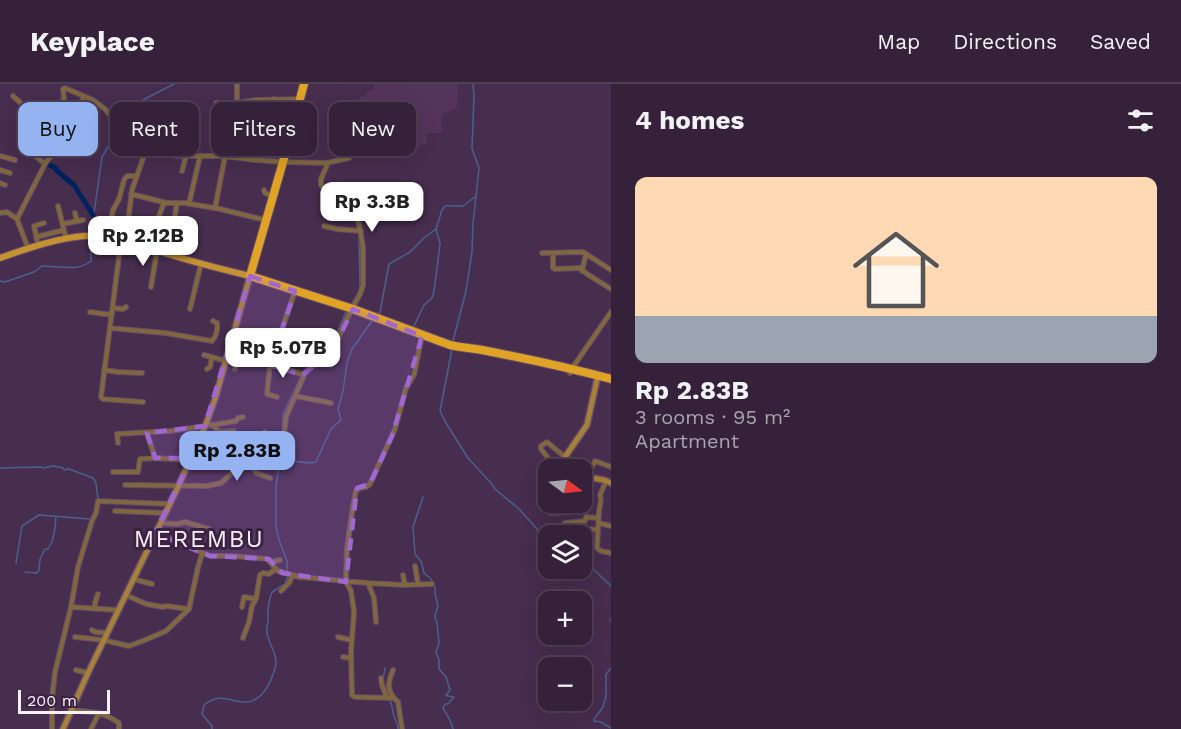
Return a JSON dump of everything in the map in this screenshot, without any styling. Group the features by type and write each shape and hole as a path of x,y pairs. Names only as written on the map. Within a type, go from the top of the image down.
{"highway":[{"path":"304,84 284,162 250,276 350,308 456,347 481,354 611,379"},
{"path":"598,378 611,384"}],"main road":[{"path":"0,258 66,239 91,236 122,241 250,276"}],"street":[{"path":"236,102 237,84"},
{"path":"62,102 63,88 67,88 93,100 110,115"},
{"path":"13,96 20,102"},
{"path":"82,102 83,97"},
{"path":"245,102 300,99"},
{"path":"35,156 45,164"},
{"path":"17,219 51,156"},
{"path":"143,402 102,398 101,395 122,241 131,194 144,156"},
{"path":"182,171 186,156"},
{"path":"189,204 200,156 211,156"},
{"path":"214,208 224,156 284,162 327,163 349,158 349,156"},
{"path":"0,157 15,160"},
{"path":"282,454 286,417 302,375 333,350 350,308 360,294 363,285 363,247 359,231 348,197 322,186 321,179 327,163"},
{"path":"0,170 10,172"},
{"path":"110,238 114,225 113,210 119,199 124,180 128,176 136,176"},
{"path":"348,197 396,187"},
{"path":"264,190 265,193 273,196"},
{"path":"131,194 164,202 214,208 265,220"},
{"path":"146,248 164,202"},
{"path":"176,256 182,232 175,225 177,203"},
{"path":"58,206 66,239"},
{"path":"0,213 7,212 17,219 28,249"},
{"path":"44,223 34,225 37,238 80,221 75,213"},
{"path":"324,226 359,231"},
{"path":"151,287 157,251"},
{"path":"542,253 581,252 611,270"},
{"path":"553,253 555,269 580,268 611,289"},
{"path":"582,271 586,254"},
{"path":"190,309 202,264"},
{"path":"63,729 93,661 207,425 250,276"},
{"path":"277,397 267,395 270,365 295,291"},
{"path":"112,308 123,309 126,306"},
{"path":"90,312 112,315"},
{"path":"571,371 611,312"},
{"path":"110,328 165,333 212,341 217,325 213,321"},
{"path":"402,729 398,702 390,698 353,696 351,640 354,608 351,591 346,582 347,548 356,492 370,484 392,436 406,388 414,375 422,336"},
{"path":"204,355 226,361"},
{"path":"207,369 210,367 212,357"},
{"path":"235,369 239,357 302,375"},
{"path":"104,370 142,373"},
{"path":"549,459 540,449 541,446 547,442 565,457 586,427 598,378"},
{"path":"295,396 331,404"},
{"path":"118,443 117,434 156,435 236,421 243,417"},
{"path":"207,425 220,432 234,431"},
{"path":"125,485 207,486 220,483 240,466 259,459 265,432"},
{"path":"147,433 155,458"},
{"path":"113,472 138,472 140,459 155,458 201,464"},
{"path":"592,467 595,461 611,467"},
{"path":"251,462 256,472 270,478"},
{"path":"592,478 609,482 600,495 598,549 611,553"},
{"path":"52,729 55,672 78,567 99,501 170,504"},
{"path":"127,502 127,511"},
{"path":"115,511 165,513"},
{"path":"565,523 585,521 586,517 611,526"},
{"path":"160,523 185,522 209,529"},
{"path":"592,529 598,530"},
{"path":"155,533 213,557 262,558 271,562 282,573 299,577 346,582 432,584"},
{"path":"141,540 151,541"},
{"path":"75,637 131,645 166,630 189,609 202,554"},
{"path":"271,562 280,560"},
{"path":"415,566 418,584"},
{"path":"243,638 252,604 256,598 260,575 269,574 276,569"},
{"path":"281,591 289,583 290,574"},
{"path":"403,575 405,585"},
{"path":"133,579 152,584"},
{"path":"368,583 374,598 376,622"},
{"path":"95,609 99,594"},
{"path":"125,595 146,604 189,609"},
{"path":"242,607 244,597 256,598"},
{"path":"71,607 118,610"},
{"path":"92,630 107,633"},
{"path":"338,637 351,640"},
{"path":"343,657 351,658"},
{"path":"86,659 93,661"},
{"path":"76,670 88,673"},
{"path":"390,698 393,670"},
{"path":"381,678 390,698"},
{"path":"72,710 99,712 119,723 119,729"},
{"path":"91,729 99,712"}],"highlighted area":[{"path":"250,276 295,291 270,365 302,375 333,350 353,309 422,336 392,436 370,484 357,488 346,582 282,573 269,559 210,556 155,533 191,458 155,458 147,433 205,426"}],"shaded area":[{"path":"374,84 458,84 457,108 441,114 442,133 427,133 427,144 416,146 416,102 354,102 374,88"}],"waterway":[{"path":"139,102 174,84"},
{"path":"453,341 466,291 472,252 479,168 472,149 473,84"},
{"path":"91,234 102,157 110,144"},
{"path":"47,164 56,168 74,185 93,215"},
{"path":"377,315 380,312 389,264 410,252 436,229 445,206 463,206 476,196"},
{"path":"413,328 434,291 440,244 436,229"},
{"path":"351,305 360,286 359,237"},
{"path":"0,281 5,282 34,272 42,266 68,268 86,264 91,261 91,238"},
{"path":"329,351 346,312"},
{"path":"282,458 303,463 316,462 331,429 341,420 338,409 352,349 372,321"},
{"path":"452,349 440,411 468,458 495,489 519,509 538,531"},
{"path":"282,436 283,414 304,370 311,366"},
{"path":"281,456 276,485 276,527 287,561 287,572"},
{"path":"0,468 53,466 64,470 69,469 93,478 98,499"},
{"path":"423,497 413,527 415,554 421,561 424,573 435,587 438,606 435,616 439,643 436,652 439,669 446,677 450,690 446,695 454,697 443,708 453,729"},
{"path":"16,563 22,526 39,515 90,519"},
{"path":"25,572 37,573 39,570 40,559 52,542 56,517"},
{"path":"592,568 611,586"},
{"path":"212,729 202,714 204,705 219,698 243,702 255,700 271,680 276,664 267,631 269,602 272,592 285,584 288,576"},
{"path":"383,679 385,668"},
{"path":"611,668 606,674 606,696 603,707 594,719 611,728"},
{"path":"389,699 398,729"}],"district":[{"name":"MEREMBU","path":"199,539"}]}
